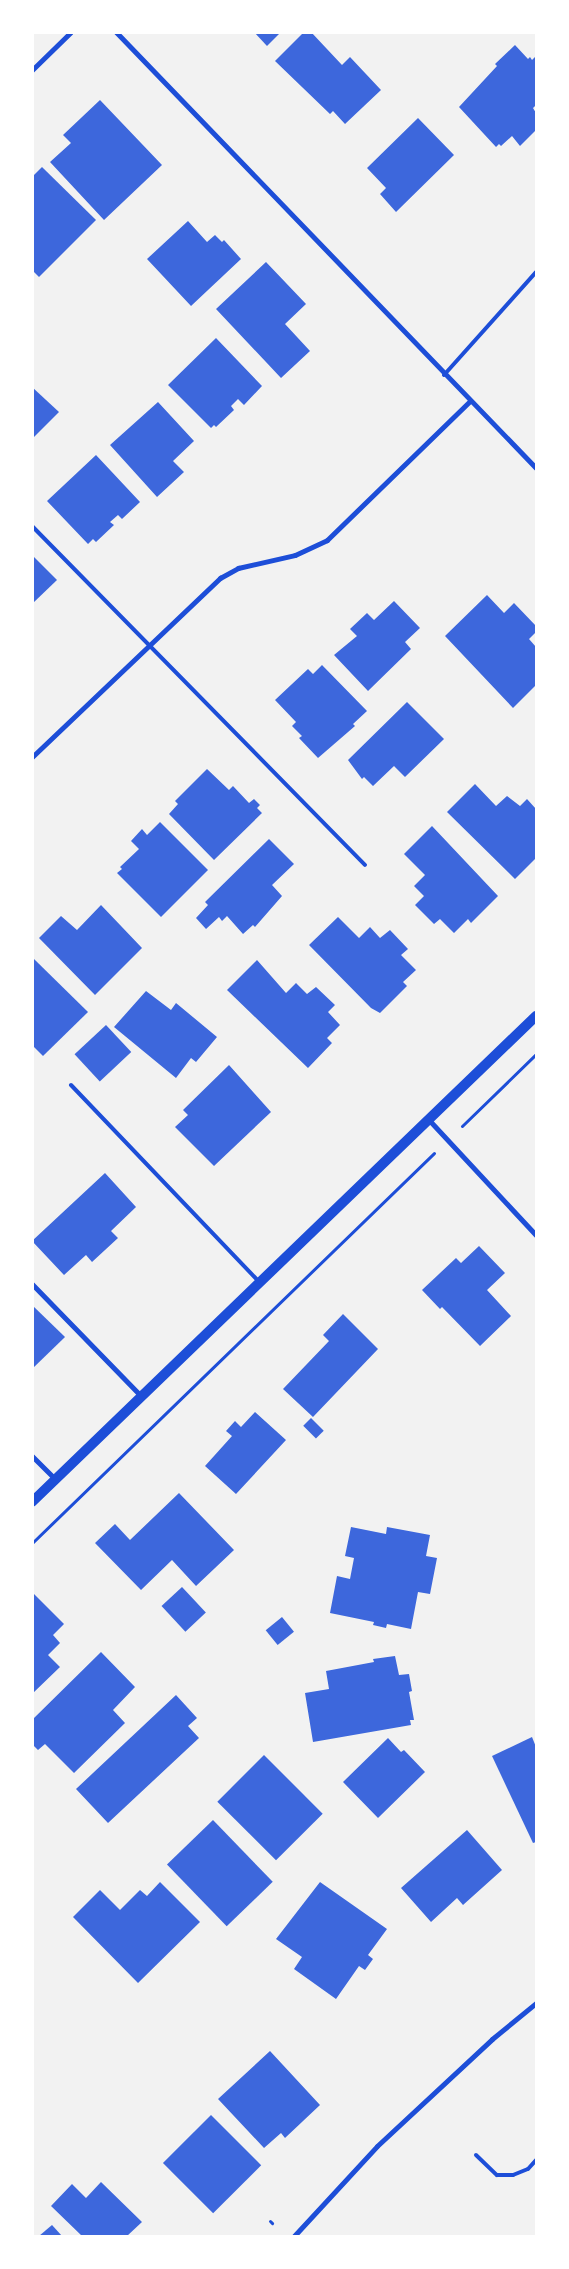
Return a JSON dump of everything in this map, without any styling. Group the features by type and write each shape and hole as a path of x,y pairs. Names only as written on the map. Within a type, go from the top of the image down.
{"main road":[{"path":"32,1502 536,1016"}],"street":[{"path":"32,70 72,32"},
{"path":"116,32 444,375 536,468"},
{"path":"32,757 220,578 238,568 295,555 328,540 470,401"},
{"path":"429,1120 536,1236"},
{"path":"32,1284 142,1396"},
{"path":"32,1456 56,1480"},
{"path":"294,2236 377,2146 492,2039 536,2003"}],"lane":[{"path":"444,375 536,272"},
{"path":"32,526 364,865"},
{"path":"71,1085 259,1282"},
{"path":"476,2155 497,2175 513,2175 528,2168 536,2160"}],"path":[{"path":"491,1099 536,1054"},
{"path":"32,1543 408,1178"}],"building":[{"path":"254,32 281,32 267,46"},
{"path":"304,32 311,32 342,65 350,57 381,90 345,124 333,111 330,114 275,61"},
{"path":"515,45 528,59 530,57 532,60 536,56 536,105 533,108 536,113 536,130 520,146 512,136 501,146 499,144 496,147 459,107 497,66 495,64"},
{"path":"100,100 162,165 104,220 50,162 71,143 63,135"},
{"path":"418,118 454,155 396,212 380,194 386,188 367,168"},
{"path":"42,167 96,220 39,277 32,270 32,177"},
{"path":"188,221 207,242 215,235 222,242 224,240 241,259 191,306 147,259"},
{"path":"266,262 306,304 285,324 310,351 281,378 216,309"},
{"path":"216,338 262,386 244,405 238,399 231,406 234,410 216,427 214,425 211,428 168,385"},
{"path":"32,387 59,412 32,439"},
{"path":"158,402 194,441 173,461 184,472 157,497 110,445"},
{"path":"96,455 140,502 122,519 118,515 110,522 114,525 96,542 93,539 88,544 47,501"},
{"path":"32,555 57,580 32,604"},
{"path":"487,595 504,613 514,603 536,626 536,632 529,639 536,647 536,685 513,708 445,636"},
{"path":"394,601 420,628 405,642 411,649 368,691 334,655 357,636 350,629 367,613 374,620"},
{"path":"322,665 367,711 353,724 355,726 318,758 299,738 302,736 292,726 296,722 275,700 308,669 313,674"},
{"path":"407,702 444,739 405,777 394,766 373,786 364,777 362,779 348,760"},
{"path":"207,769 229,790 233,786 249,803 254,799 260,805 257,808 262,813 214,860 169,814 178,804 175,801"},
{"path":"475,784 496,806 507,796 520,806 527,799 536,809 536,858 515,879 447,812"},
{"path":"160,822 208,870 161,917 117,873 122,869 120,867 139,849 131,841 142,829 147,835"},
{"path":"432,826 498,896 471,923 468,919 454,933 440,919 434,924 415,905 424,896 414,886 425,875 404,854"},
{"path":"269,839 294,864 272,885 282,896 255,927 253,925 243,934 227,916 222,921 219,917 206,929 196,918 208,905 205,902"},
{"path":"101,905 142,948 95,995 39,938 61,916 77,930"},
{"path":"338,917 359,938 370,927 380,938 390,930 408,949 401,955 416,970 403,982 407,986 380,1013 371,1008 309,945"},
{"path":"34,959 88,1012 43,1056 32,1045"},
{"path":"257,960 286,993 296,983 307,994 316,987 335,1005 328,1012 340,1025 327,1038 332,1043 308,1068 227,990"},
{"path":"146,991 171,1010 176,1003 217,1037 196,1062 191,1058 176,1078 114,1027"},
{"path":"106,1025 131,1052 100,1081 75,1054"},
{"path":"229,1065 271,1112 214,1166 175,1127 188,1115 183,1110"},
{"path":"105,1173 136,1207 111,1231 118,1238 92,1262 86,1255 64,1275 32,1241"},
{"path":"479,1246 505,1273 487,1290 511,1316 480,1346 442,1307 440,1309 422,1290 456,1258 461,1263"},
{"path":"32,1305 65,1337 32,1369"},
{"path":"343,1314 378,1349 313,1417 283,1389 329,1341 323,1335"},
{"path":"255,1412 286,1440 236,1494 205,1466 232,1436 226,1431 235,1421 241,1427"},
{"path":"311,1418 324,1431 316,1439 303,1426"},
{"path":"179,1493 234,1550 196,1586 172,1560 141,1590 95,1543 115,1524 130,1540"},
{"path":"351,1527 386,1534 387,1527 430,1535 426,1556 437,1558 430,1594 418,1592 411,1629 387,1624 386,1628 373,1625 374,1622 330,1613 337,1576 350,1579 354,1558 345,1556"},
{"path":"182,1587 206,1613 185,1632 162,1606"},
{"path":"32,1592 64,1624 53,1635 60,1643 48,1655 60,1667 32,1694"},
{"path":"282,1617 294,1632 278,1645 266,1630"},
{"path":"101,1652 135,1687 113,1710 125,1723 74,1773 45,1744 38,1750 32,1744 32,1720"},
{"path":"395,1656 399,1675 409,1674 412,1691 409,1692 414,1720 410,1720 411,1725 313,1742 305,1693 329,1689 326,1671 374,1662 373,1659"},
{"path":"176,1695 197,1718 188,1726 199,1738 108,1823 76,1789"},
{"path":"532,1737 536,1747 536,1842 533,1843 492,1756"},
{"path":"388,1738 401,1752 404,1750 425,1772 378,1818 343,1782"},
{"path":"264,1755 323,1814 276,1860 217,1802"},
{"path":"213,1820 273,1882 227,1926 167,1864"},
{"path":"467,1830 502,1870 463,1905 457,1898 431,1922 401,1888"},
{"path":"160,1882 200,1922 138,1983 73,1917 100,1890 120,1910 140,1890 147,1896"},
{"path":"320,1882 387,1929 368,1955 373,1959 365,1970 359,1966 336,1999 294,1969 302,1957 276,1939"},
{"path":"270,2051 320,2105 285,2138 281,2133 264,2148 218,2099"},
{"path":"211,2115 261,2165 213,2213 163,2163"},
{"path":"101,2182 142,2222 127,2236 82,2236 51,2206 72,2184 86,2198"},
{"path":"52,2225 62,2236 39,2236"}]}
